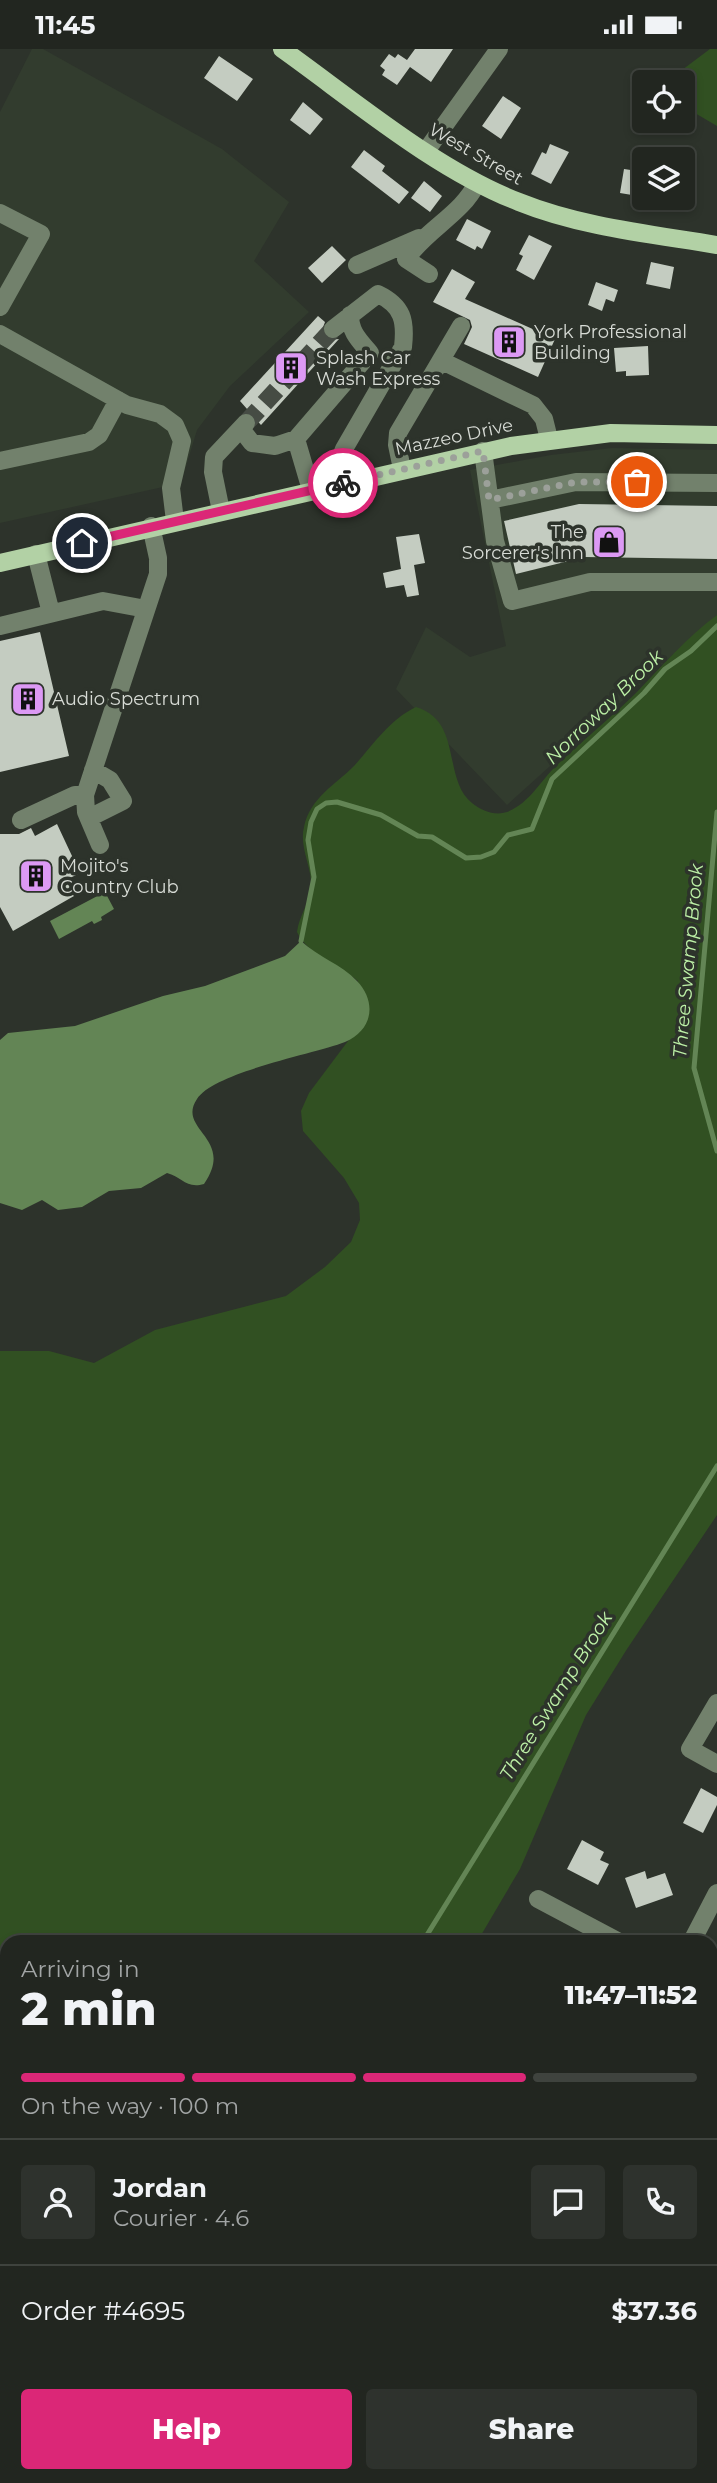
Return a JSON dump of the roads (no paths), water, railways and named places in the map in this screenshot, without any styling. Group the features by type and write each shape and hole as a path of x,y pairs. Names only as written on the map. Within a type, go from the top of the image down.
{"main road":[{"name":"West Street","path":"282,49 426,151 477,183 524,204 562,215 717,245"},
{"name":"Mazzeo Drive","path":"0,563 402,469 549,439 632,432 717,435"}],"street":[{"path":"426,151 499,49"},
{"path":"429,274 406,259 425,234 465,202 477,183"},
{"path":"0,213 41,234 0,307"},
{"path":"357,265 425,234"},
{"path":"330,486 344,449 403,347 404,317 378,294 333,329"},
{"path":"221,511 213,472 214,457 243,426 252,443 275,446 296,439 370,353 356,338 350,326 350,315"},
{"path":"402,469 397,445 398,433 461,325"},
{"path":"0,334 118,400 166,417 179,430 182,447 171,496 175,521"},
{"path":"442,361 533,405 544,419 549,439"},
{"path":"0,461 89,442 99,435 118,400"},
{"path":"296,439 311,490"},
{"path":"483,451 495,541 512,601 590,582 717,582"},
{"path":"489,500 583,481 717,484"},
{"path":"100,845 89,818 85,795 158,569 151,526"},
{"path":"36,554 51,614"},
{"path":"0,626 103,601 146,609"},
{"path":"89,818 123,801 110,780 93,770"},
{"path":"21,820 71,797 85,795"},
{"path":"717,1703 690,1749 717,1764"},
{"path":"695,1935 717,1893"},
{"path":"538,1899 606,1935"}],"waterway":[{"name":"Norroway Brook","path":"301,941 314,877 308,840 311,822 317,809 326,803 337,802 381,815 418,836 432,837 466,858 481,857 494,852 508,835 532,829 552,779 644,693 665,669 691,651 717,626"},
{"name":"Three Swamp Brook","path":"717,812 694,1068 717,1151"},
{"name":"Three Swamp Brook","path":"427,1935 717,1466"}],"tunnel":[{"path":"246,423 333,329"}],"place":[{"name":"York Professional Building","path":"509,342"},
{"name":"Splash Car Wash Express","path":"291,368"},
{"name":"The Sorcerer's Inn","path":"609,542"},
{"name":"Audio Spectrum","path":"28,699"},
{"name":"Mojito's Country Club","path":"36,876"}]}
